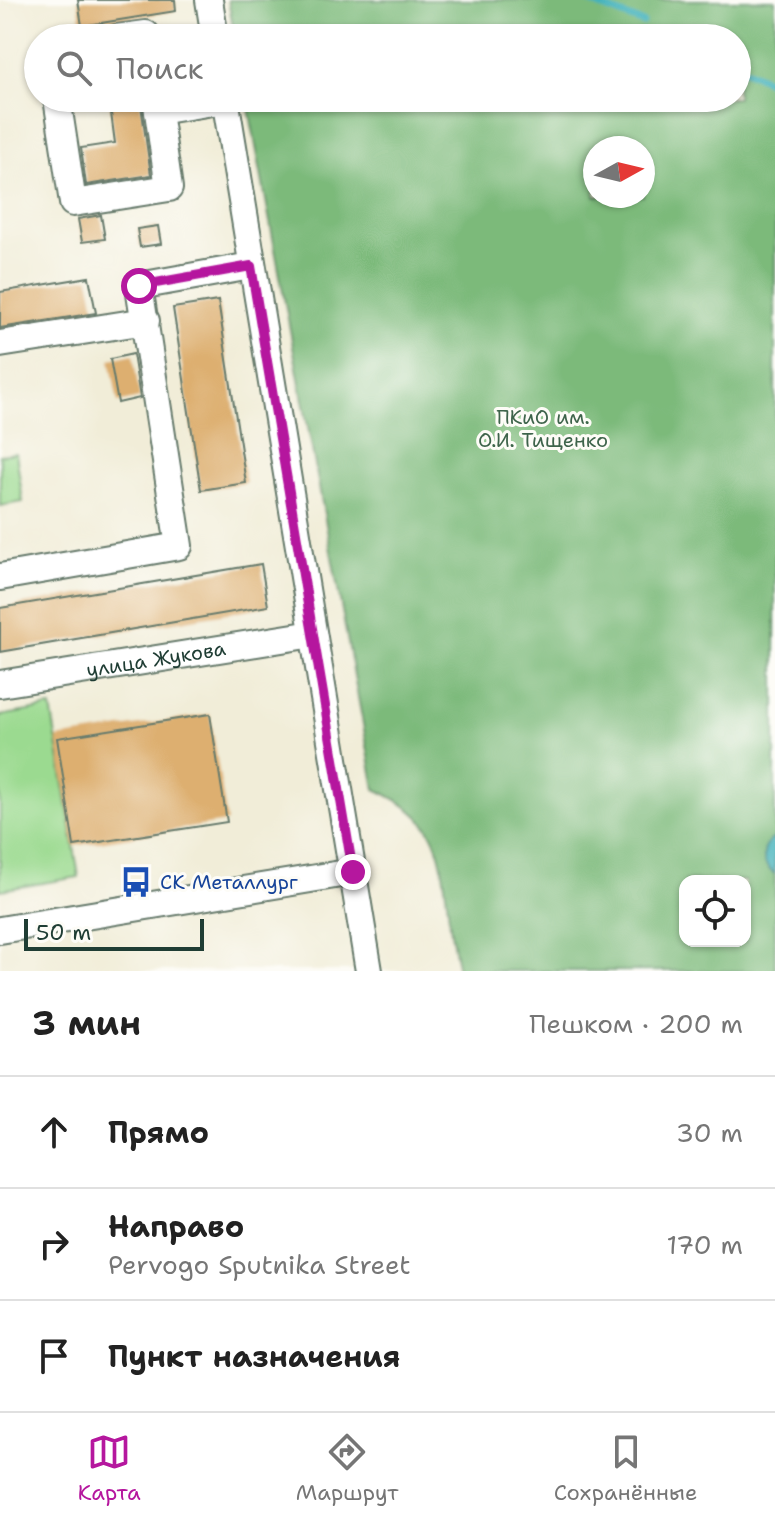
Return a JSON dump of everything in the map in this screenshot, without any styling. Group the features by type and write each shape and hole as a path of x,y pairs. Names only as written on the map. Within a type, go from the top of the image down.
{"street":[{"path":"209,0 213,24"},
{"path":"59,112 73,203 169,188 158,112"},
{"path":"227,112 369,971"},
{"path":"0,577 179,546 139,286 251,266"},
{"path":"0,344 146,321"},
{"name":"улица Жукова","path":"0,684 313,634"},
{"path":"0,930 353,872"}],"green space":[{"name":"ПКиО им. О.И. Тищенко","path":"228,0 775,0 775,971 458,971 438,850 424,823 396,800 375,789 250,112 751,112 751,24 232,24"},
{"path":"16,453 23,502 0,506 0,455"},
{"path":"51,707 79,877 0,890 0,716"}],"water":[{"path":"775,837 775,874 764,861 764,850"}],"building":[{"path":"78,0 175,0 176,11 82,24"},
{"path":"111,112 142,112 151,175 86,185 81,148 115,143"},
{"path":"101,215 105,239 82,242 78,219"},
{"path":"158,226 161,244 140,247 137,229"},
{"path":"89,277 96,313 0,328 0,292"},
{"path":"218,301 246,483 201,490 173,308"},
{"path":"133,354 140,398 118,403 110,359"},
{"path":"261,564 268,606 0,652 0,608"},
{"path":"210,714 227,822 74,846 57,738"}],"waterway":[{"path":"585,0 643,23"},
{"path":"751,73 775,84"}],"place":[{"name":"СК Металлург","path":"136,882"}],"route":[{"path":"139,286 251,266 353,872"}]}
